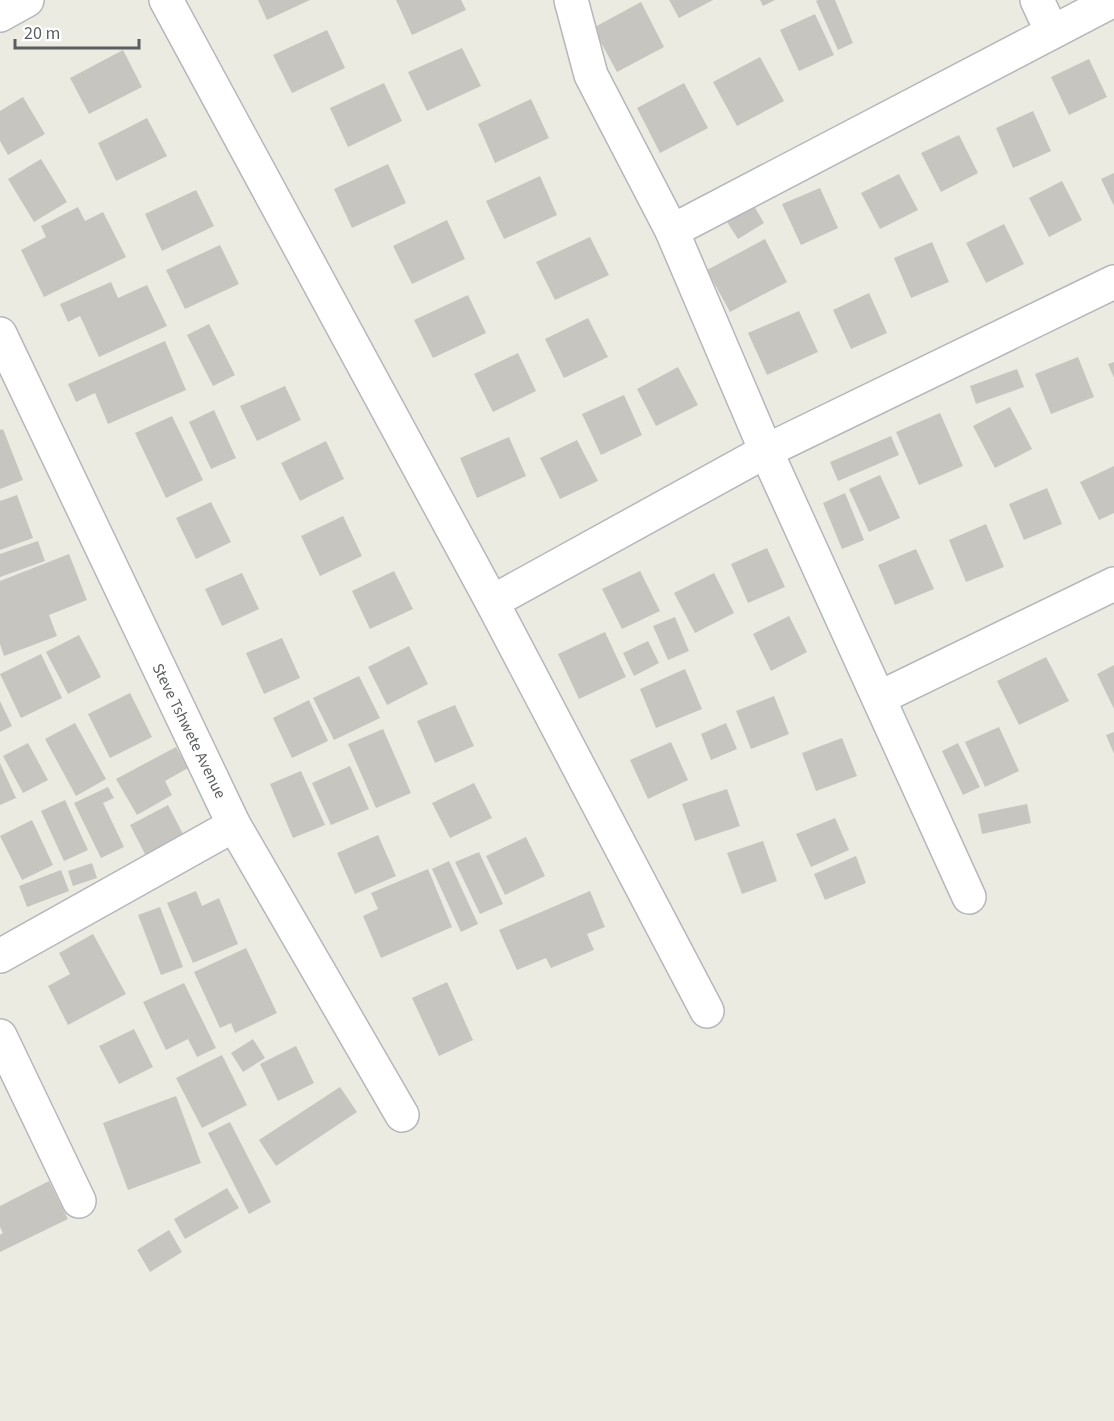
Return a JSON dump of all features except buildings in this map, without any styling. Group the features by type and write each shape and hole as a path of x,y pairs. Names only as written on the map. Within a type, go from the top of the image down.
{"street":[{"path":"0,15 27,0"},
{"path":"166,0 492,602 707,1011"},
{"path":"571,0 591,75 672,231 766,451 969,897"},
{"path":"1037,0 1052,32"},
{"path":"672,231 1114,0"},
{"path":"492,602 766,451 1114,282"},
{"name":"Steve Tshwete Avenue","path":"0,334 234,825 402,1115"},
{"path":"879,698 1114,584"},
{"path":"0,956 234,825"},
{"path":"0,1036 79,1201"}]}
